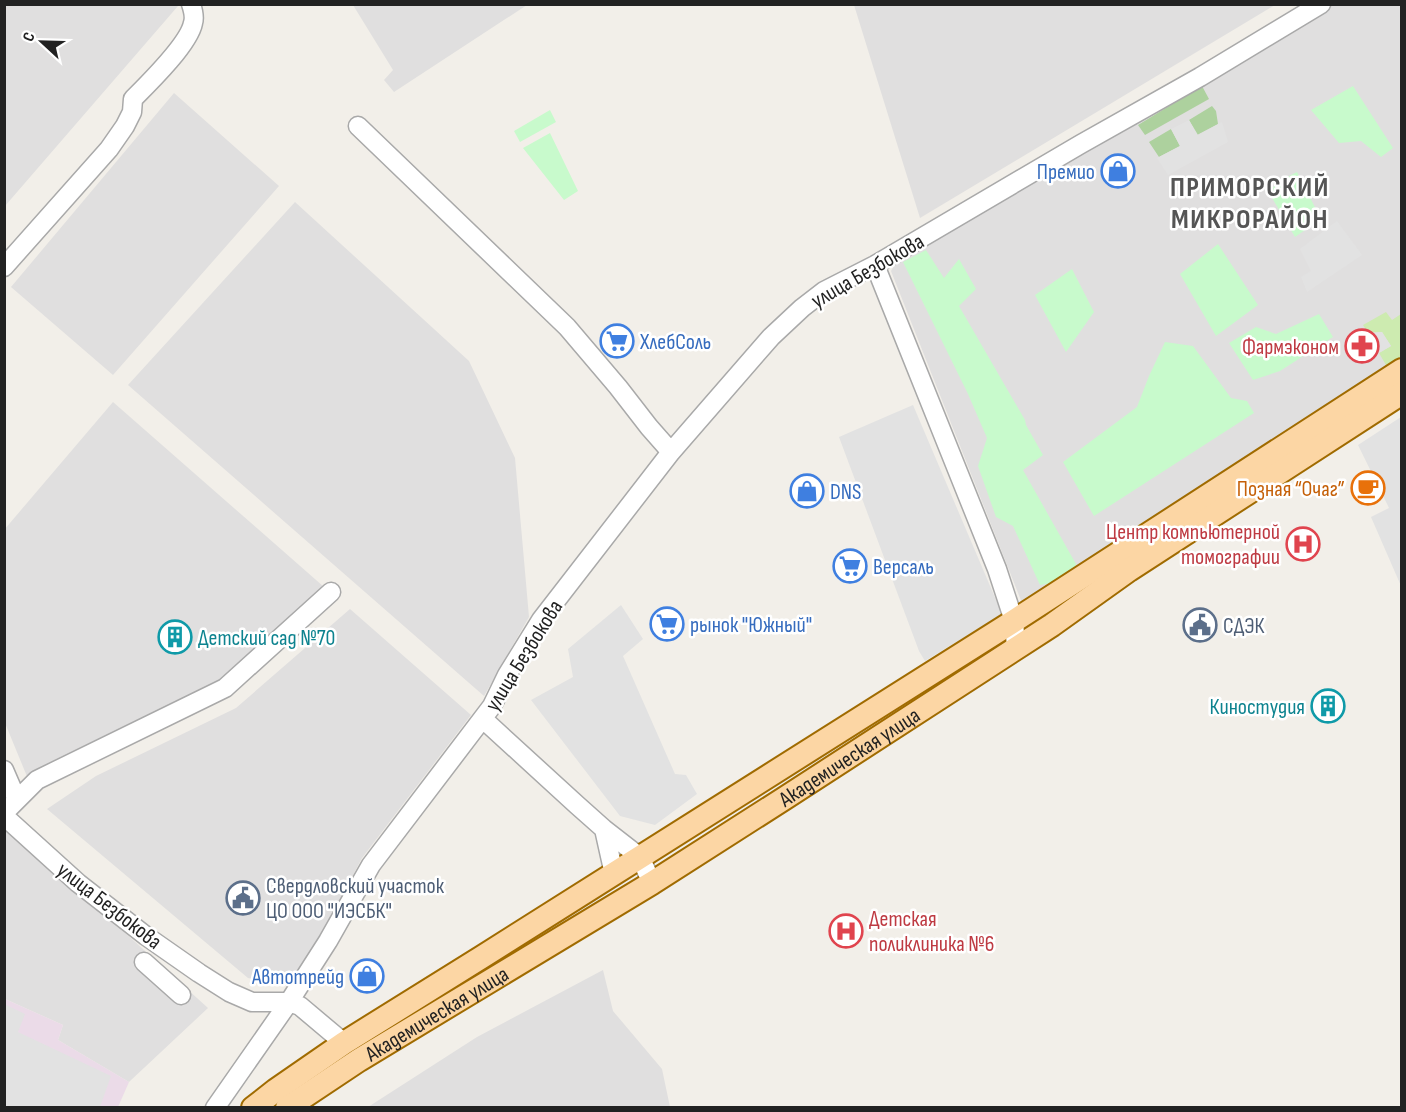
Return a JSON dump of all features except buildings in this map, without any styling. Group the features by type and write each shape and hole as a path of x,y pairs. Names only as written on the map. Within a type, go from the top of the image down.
{"main road":[{"path":"253,1107 344,1043 1014,621 1401,370"},
{"name":"Академическая улица","path":"287,1107 358,1060 652,883 1053,625 1129,570 1401,393"},
{"path":"687,828 696,854"}],"street":[{"name":"улица Безбокова","path":"216,1107 289,1002 328,941 371,865 492,706 507,675 541,620 671,452 771,337 824,291 874,265 1200,77 1319,5"},
{"path":"4,267 109,149 132,112 133,99 187,39 192,13"},
{"path":"358,126 567,327 671,452"},
{"path":"874,265 987,542 1014,621 1016,648"},
{"path":"824,291 854,285 873,286 886,290"},
{"path":"9,810 37,780 225,688 331,592"},
{"name":"улица Безбокова","path":"483,719 604,829 640,857"},
{"path":"4,770 9,810"},
{"name":"улица Безбокова","path":"9,810 78,883 146,936 199,973 229,992 252,1002 289,1002"},
{"path":"604,829 614,874"},
{"path":"640,857 652,883"},
{"path":"144,962 181,994"},
{"path":"289,1002 300,1006 344,1043"}],"shaded area":[{"path":"5,4 177,4 178,6 5,206"},
{"path":"854,4 1275,5 920,218"},
{"path":"353,5 527,5 394,92 384,80 393,70"},
{"path":"1315,5 1401,5 1401,367 1024,608 891,271 898,259"},
{"path":"174,93 279,186 113,375 11,287"},
{"path":"1189,120 1198,135 1222,122 1228,142 1168,175 1157,158 1180,146 1171,129"},
{"path":"295,202 469,361 515,458 529,617 484,696 128,385"},
{"path":"1337,221 1362,255 1307,292 1301,277 1311,271 1300,249"},
{"path":"1382,332 1391,346 1379,353 1368,333"},
{"path":"113,402 332,594 253,663 33,791 5,723 4,530"},
{"path":"913,405 1002,614 925,661 919,651 839,437"},
{"path":"1401,417 1401,586 1371,517 1389,508 1358,445"},
{"path":"621,605 643,639 623,656 675,774 686,775 697,794 655,825 620,816 531,700 573,677 568,649"},
{"path":"350,609 471,715 362,858 294,987 248,978 47,809 96,776 236,708"},
{"path":"5,824 208,1008 129,1082 58,1040 63,1025 5,999"},
{"path":"603,970 613,1011 662,1069 670,1107 368,1107 477,1037"},
{"path":"5,999 63,1025 58,1040 129,1082 118,1107 5,1108"},
{"path":"4,1004 25,1014 18,1032 111,1076 100,1107 5,1107"}],"green space":[{"path":"1202,86 1209,99 1145,135 1138,125"},
{"path":"1353,86 1393,148 1381,157 1361,141 1339,143 1311,110"},
{"path":"1212,106 1216,111 1218,124 1197,135 1189,120"},
{"path":"550,110 556,122 520,142 514,131"},
{"path":"1171,129 1180,146 1159,157 1149,142"},
{"path":"550,133 578,191 564,200 523,148"},
{"path":"1297,172 1321,219 1295,237 1268,191"},
{"path":"1218,244 1258,305 1216,336 1180,274"},
{"path":"926,250 944,278 959,259 976,289 959,306 1043,455 1023,470 1076,564 1069,580 1040,585 1013,526 996,517 978,466 987,438 968,394 903,262"},
{"path":"1072,269 1094,312 1066,352 1035,295"},
{"path":"1386,312 1392,320 1401,314 1401,365 1390,372 1379,353 1391,346 1382,332 1368,333 1363,325"},
{"path":"1319,314 1333,337 1280,371 1253,380 1229,343 1256,327 1276,334"},
{"path":"1165,342 1193,346 1231,398 1247,401 1254,413 1094,516 1063,462 1137,407"}],"place":[{"name":"Премио","path":"1118,171"},
{"name":"ХлебСоль","path":"617,341"},
{"name":"Фармэконом","path":"1362,346"},
{"name":"Позная “Очаг”","path":"1368,488"},
{"name":"DNS","path":"807,491"},
{"name":"Центр компьютерной томографии","path":"1303,544"},
{"name":"Версаль","path":"850,566"},
{"name":"рынок \"Южный\"","path":"667,624"},
{"name":"СДЭК","path":"1200,625"},
{"name":"Детский сад №70","path":"175,637"},
{"name":"Киностудия","path":"1328,706"},
{"name":"Свердловский участок ЦО ООО \"ИЭСБК\"","path":"243,898"},
{"name":"Детская поликлиника №6","path":"846,931"},
{"name":"Автотрейд","path":"367,976"}],"district":[{"name":"ПРИМОРСКИЙ МИКРОРАЙОН","path":"1250,202"}]}
